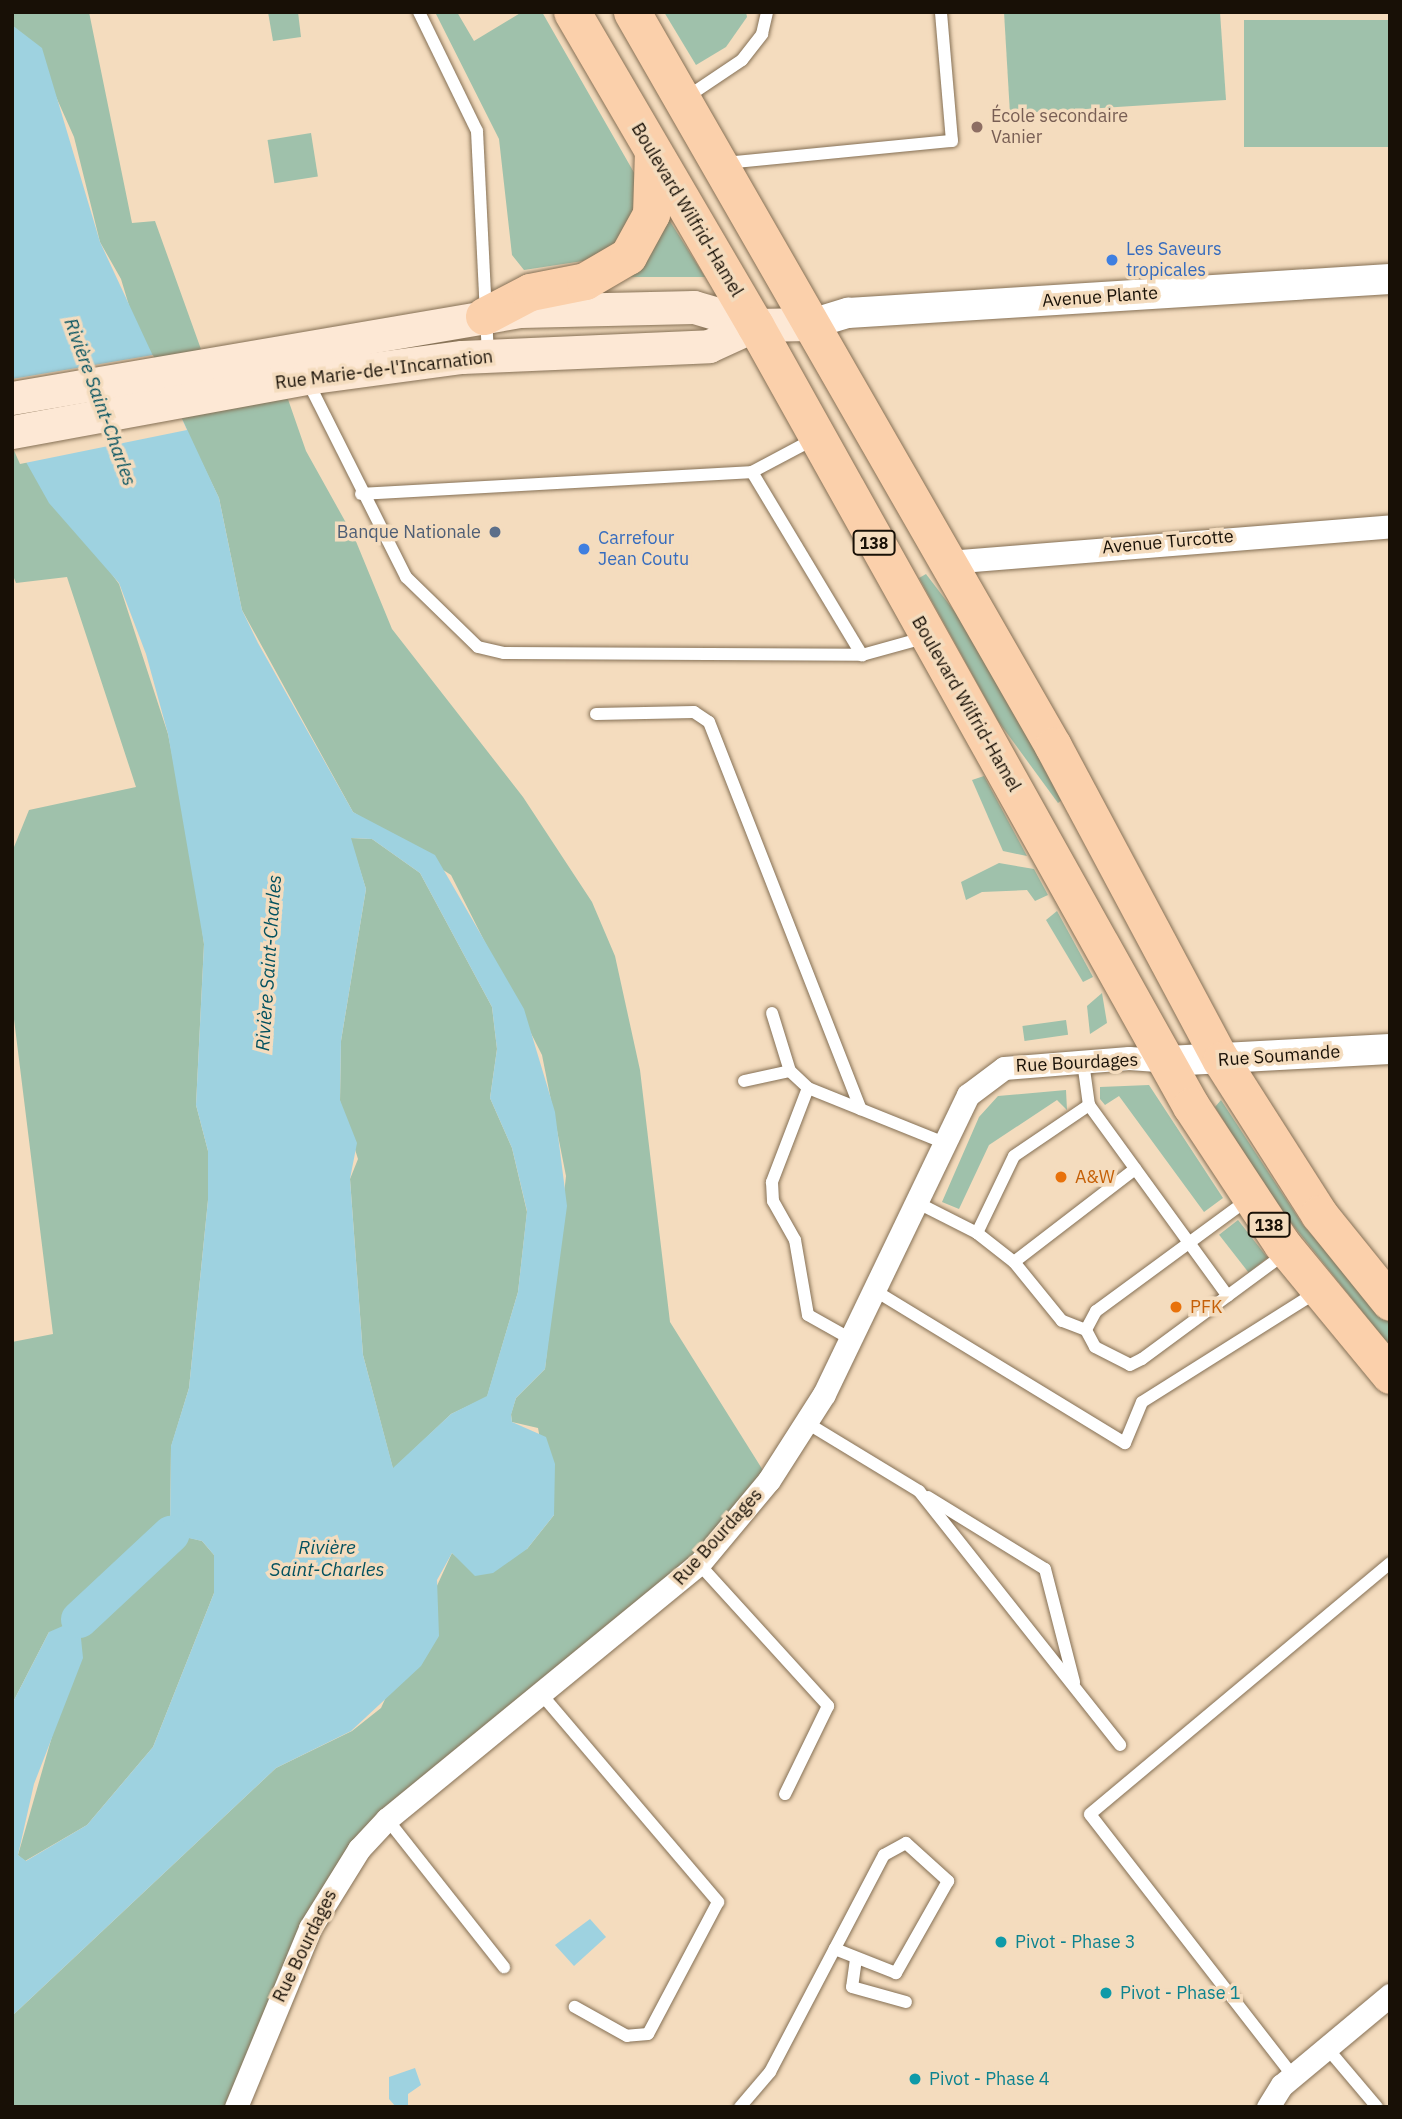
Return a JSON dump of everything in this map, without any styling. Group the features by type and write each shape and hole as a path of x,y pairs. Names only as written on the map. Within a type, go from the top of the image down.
{"main road":[{"name":"Boulevard Wilfrid-Hamel","path":"572,12 755,325 1168,1061 1250,1198 1318,1290 1390,1375"},
{"name":"138","path":"632,12 947,562 1221,1060 1319,1214 1385,1287"},
{"path":"484,316 530,292 585,281 628,256 651,214 653,152"},
{"name":"Rue Marie-de-l'Incarnation","path":"12,398 180,385 303,364 484,316 694,307 755,325 811,324"},
{"name":"Rue Marie-de-l'Incarnation","path":"303,364 709,346 755,325"},
{"name":"Rue Marie-de-l'Incarnation","path":"12,432 180,385"}],"street":[{"name":"Avenue Plante","path":"811,324 848,313 1390,279"},
{"name":"Avenue Turcotte","path":"947,562 1390,526"},
{"name":"Rue Soumande","path":"1168,1061 1390,1049"},
{"name":"Rue Bourdages","path":"236,2107 310,1928 359,1849 387,1819 542,1696 699,1564 769,1480 807,1423 851,1339 942,1142 981,1081 1004,1068 1083,1062 1168,1061"},
{"path":"1268,2107 1293,2076 1390,1995"}],"lane":[{"path":"419,12 477,131 488,355"},
{"path":"684,99 742,60 762,34 766,12"},
{"path":"721,164 952,141 941,12"},
{"path":"303,364 361,495 406,577 478,647 504,653 862,655 928,637"},
{"path":"361,495 752,472 817,438"},
{"path":"752,472 862,655"},
{"path":"596,714 694,712 709,722 861,1109"},
{"path":"772,1013 790,1071 808,1088 942,1142"},
{"path":"1083,1062 1089,1105 1228,1296"},
{"path":"744,1081 790,1071"},
{"path":"808,1088 772,1182 773,1201 795,1240 808,1315 851,1339"},
{"path":"977,1233 1014,1156 1089,1105"},
{"path":"1014,1262 1135,1169"},
{"path":"1086,1330 1097,1311 1250,1198"},
{"path":"916,1202 977,1233 1014,1262 1062,1321 1086,1330 1109,1359 1130,1364 1288,1251"},
{"path":"874,1290 1125,1443 1142,1402 1318,1290"},
{"path":"807,1423 1045,1569 1076,1690"},
{"path":"919,1491 1120,1745"},
{"path":"1293,2076 1090,1814 1390,1563"},
{"path":"699,1564 828,1706 785,1794"},
{"path":"542,1696 718,1902 648,2035 627,2036 575,2007"},
{"path":"387,1819 504,1967"},
{"path":"740,2107 770,2072 884,1855 906,1843 948,1881 896,1973 835,1949"},
{"path":"856,1959 852,1987 906,2002"},
{"path":"1327,2048 1377,2107"}],"green space":[{"path":"12,12 89,12 132,223 155,221 207,366 282,382 306,451 355,539 392,629 523,797 592,902 615,956 640,1070 670,1322 769,1480 724,1536 359,1849 236,2107 12,2107 12,2016 276,1768 352,1731 381,1708 452,1553 460,1560 527,1549 554,1515 538,1428 512,1422 511,1414 516,1398 545,1369 566,1176 542,1055 451,875 353,812 242,610 219,498 134,322 121,279 100,242 74,137 32,43 12,25"},
{"path":"268,12 298,12 301,37 273,41"},
{"path":"435,12 457,12 474,41 522,12 542,12 636,176 635,213 615,245 583,261 524,270 512,255 499,139"},
{"path":"664,12 746,12 747,17 726,47 696,65"},
{"path":"1004,12 1220,12 1226,100 1010,114"},
{"path":"1244,20 1390,20 1390,147 1244,147"},
{"path":"311,133 318,176 274,183 268,140"},
{"path":"668,218 705,277 608,277"},
{"path":"12,437 119,584 168,734 193,859 204,944 196,1105 208,1151 208,1200 189,1388 171,1447 170,1533 202,1541 214,1555 214,1593 153,1747 87,1825 25,1861 18,1855 55,1726 49,1632 12,1704 12,1342 53,1334 12,1003 12,852 29,810 136,787 67,577 16,583 12,573"},
{"path":"926,574 977,641 1066,797 1058,803 998,721 919,578"},
{"path":"984,776 1027,856 1003,851 972,780"},
{"path":"350,838 372,839 420,873 492,1007 497,1049 490,1098 512,1148 527,1212 518,1292 487,1397 451,1414 393,1469 363,1355 350,1179 358,1159 340,1101 341,1041 366,889"},
{"path":"999,863 1034,869 1048,895 1035,901 1027,890 982,892 966,900 961,882"},
{"path":"1057,911 1093,977 1083,982 1046,920"},
{"path":"1102,993 1107,1023 1090,1034 1087,1006"},
{"path":"1066,1020 1068,1035 1025,1041 1022,1026"},
{"path":"1149,1085 1223,1198 1204,1212 1119,1096 1105,1105 1100,1099 1100,1087"},
{"path":"1066,1090 1067,1110 1057,1100 989,1145 959,1209 942,1202 979,1117 998,1096"},
{"path":"1221,1100 1303,1225 1390,1324 1390,1346 1276,1204 1215,1107"},
{"path":"1238,1220 1268,1258 1249,1273 1219,1235"}],"water":[{"name":"Rivière Saint-Charles","path":"12,25 42,48 100,242 219,498 242,610 258,643 353,812 435,855 524,1009 555,1112 567,1206 545,1369 516,1398 511,1415 512,1422 546,1437 555,1464 554,1515 527,1549 493,1573 475,1576 452,1553 437,1580 439,1636 421,1666 351,1731 276,1768 12,2016 12,1704 49,1632 79,1619 83,1658 34,1784 18,1855 26,1861 87,1825 153,1747 214,1593 214,1555 202,1541 170,1534 171,1446 189,1388 208,1200 208,1151 196,1105 204,944 168,734 146,654 119,583 49,503 12,437","holes":["351,838 372,839 420,873 492,1007 497,1049 490,1098 512,1148 527,1211 518,1292 487,1396 451,1414 393,1468 363,1355 350,1179 357,1143 340,1100 341,1041 366,889"]},
{"path":"590,1919 606,1937 574,1966 555,1945"},
{"path":"415,2068 421,2085 408,2094 408,2107 396,2107 389,2099 389,2077"}],"pier":[{"path":"153,355 187,430 20,464 12,446 12,379"}],"waterway":[{"path":"79,1619 170,1534"}],"place":[{"name":"École secondaire Vanier","path":"977,127"},
{"name":"Les Saveurs tropicales","path":"1112,260"},
{"name":"Banque Nationale","path":"495,532"},
{"name":"Carrefour Jean Coutu","path":"584,549"},
{"name":"A&W","path":"1061,1177"},
{"name":"PFK","path":"1176,1307"},
{"name":"Pivot - Phase 3","path":"1001,1942"},
{"name":"Pivot - Phase 1","path":"1106,1993"},
{"name":"Pivot - Phase 4","path":"915,2079"}]}
